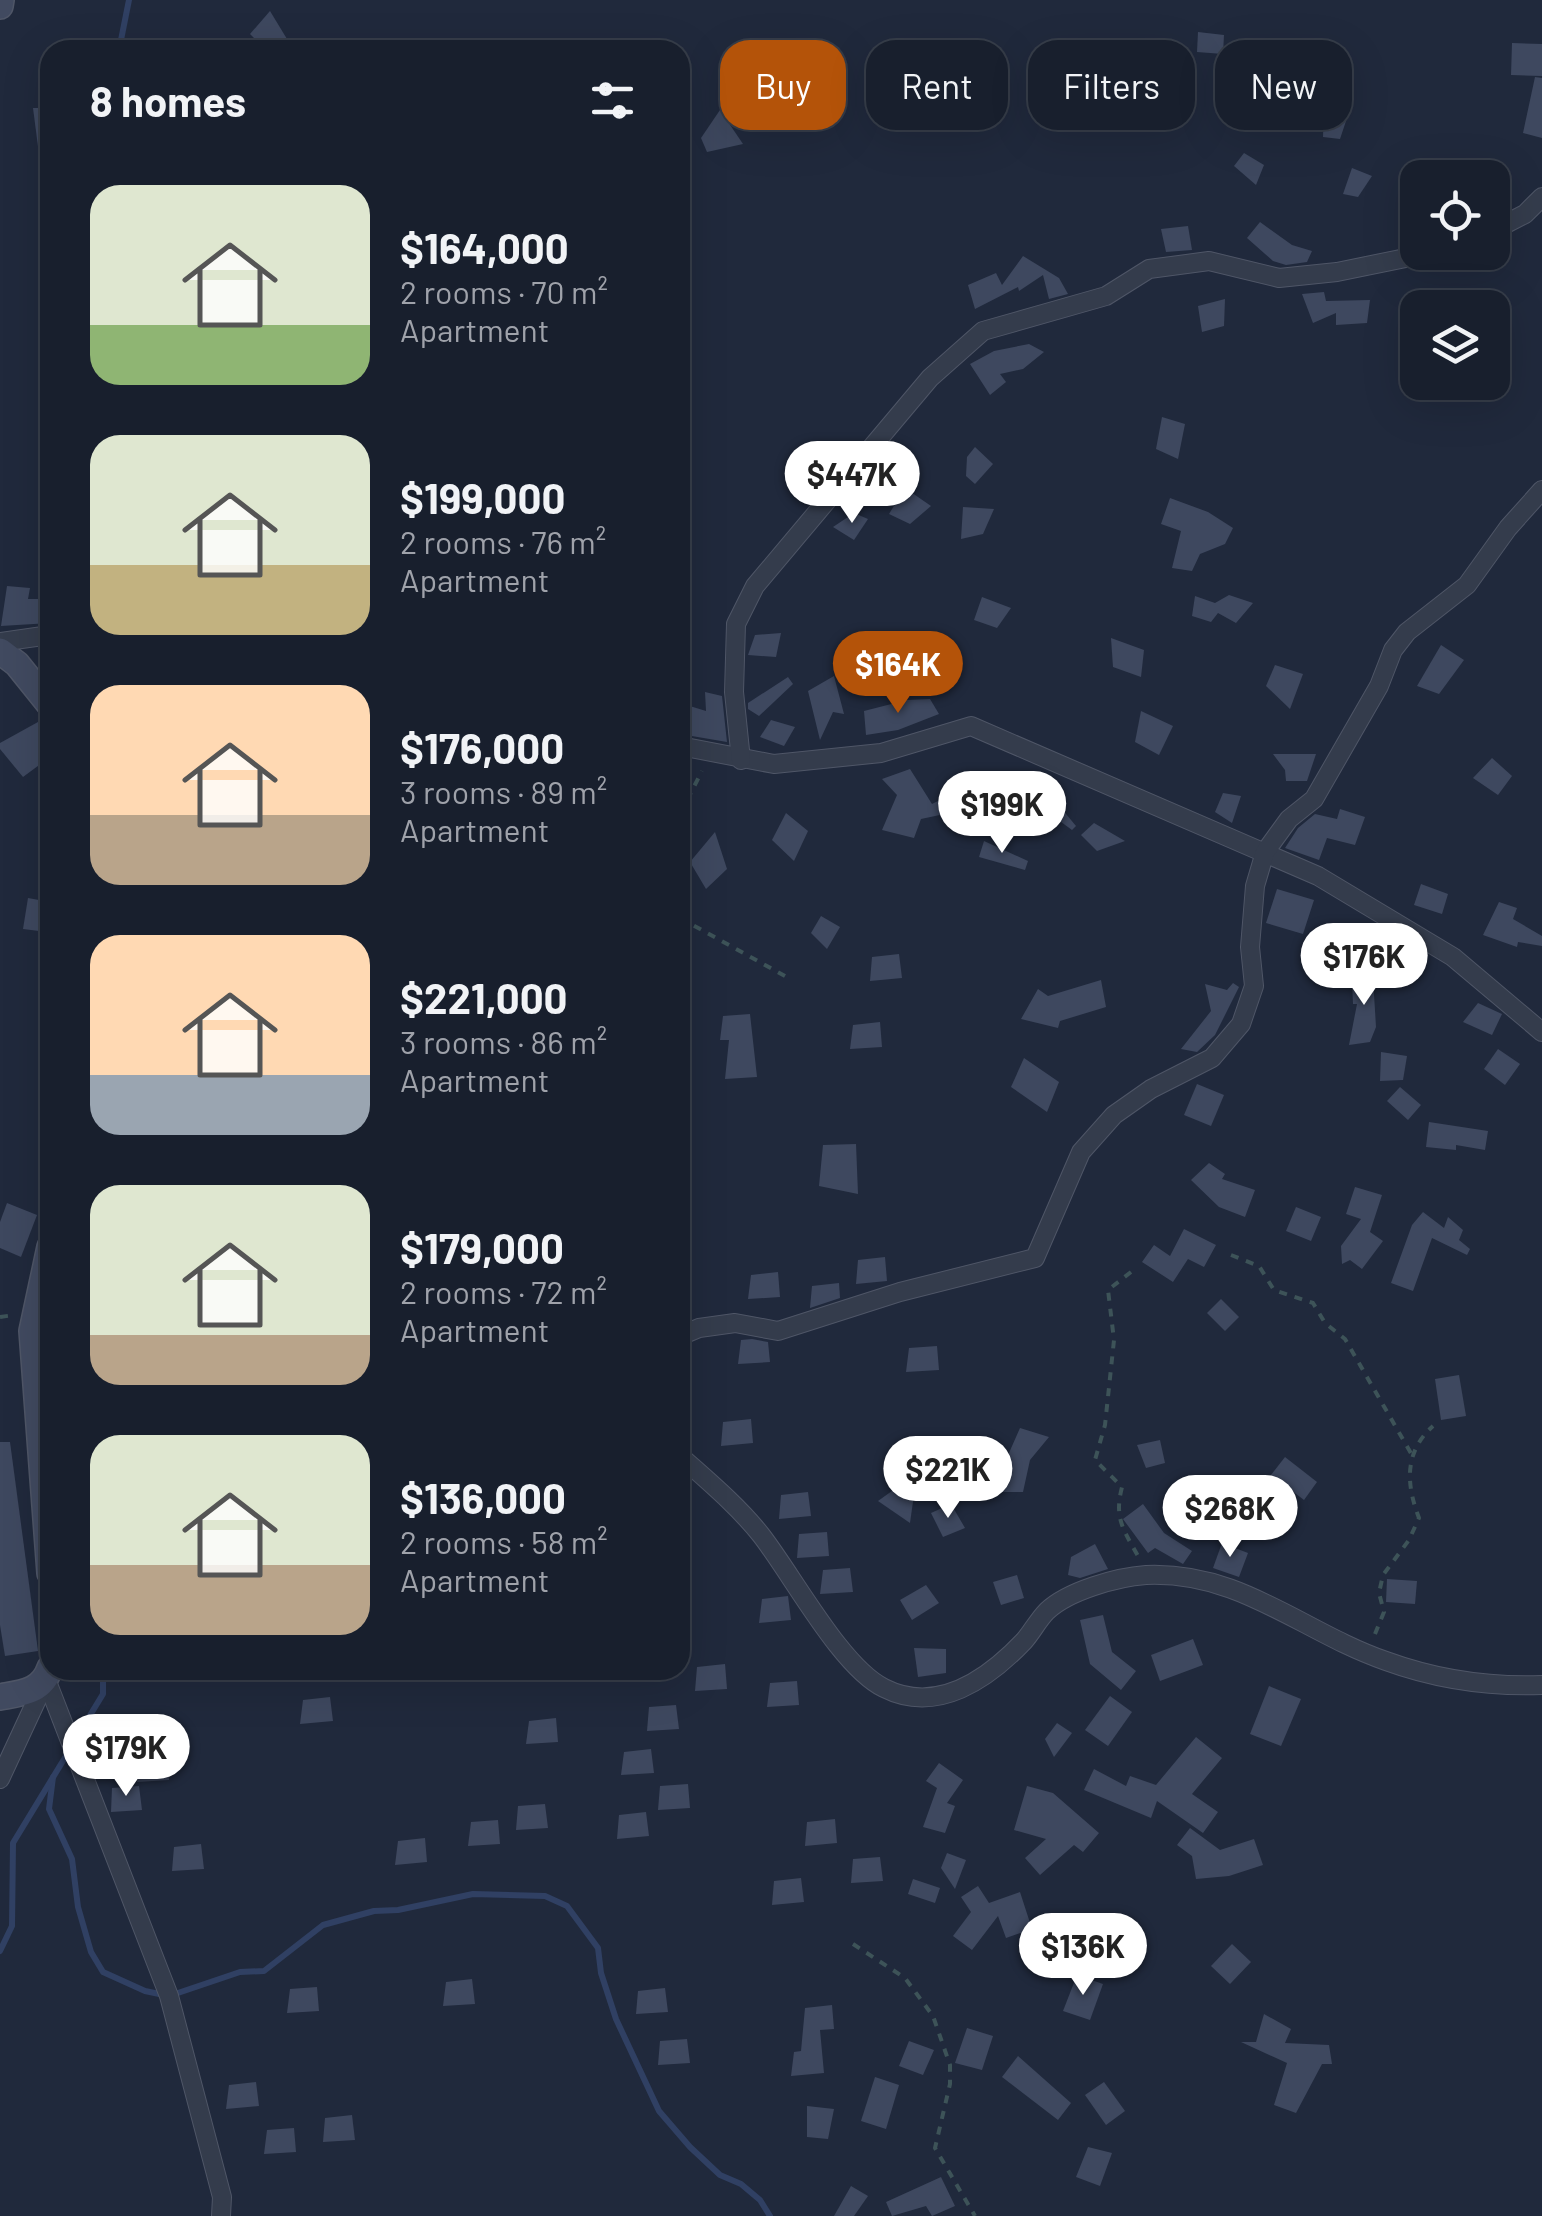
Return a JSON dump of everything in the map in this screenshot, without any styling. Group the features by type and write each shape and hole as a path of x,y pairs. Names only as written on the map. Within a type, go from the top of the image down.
{"main road":[{"path":"0,651 17,664 40,693"},
{"path":"40,1298 32,1332 40,1439"},
{"path":"0,1697 30,1692 42,1680"}],"street":[{"path":"1510,222 1526,214 1542,196"},
{"path":"742,760 734,692 736,624 755,586 930,378 982,331 1106,296 1149,269 1210,261 1279,278 1400,259"},
{"path":"690,1332 734,1323 778,1331 900,1292 1036,1258 1081,1152 1114,1115 1151,1089 1212,1058 1242,1024 1254,986 1250,946 1255,886 1266,852 1290,819 1314,799 1379,686 1393,650 1407,632 1467,585 1508,528 1542,490"},
{"path":"0,642 40,636"},
{"path":"690,748 774,764 881,752 971,726 1318,876 1453,957 1542,1032"},
{"path":"690,1466 758,1532 857,1669 886,1689 925,1698 956,1694 995,1670 1048,1610 1071,1596 1141,1575 1178,1576 1222,1585 1264,1600 1369,1653 1449,1680 1493,1687 1542,1685"},
{"path":"0,1778 45,1680"},
{"path":"50,1680 168,1996 222,2197 221,2216"}],"path":[{"path":"690,795 712,753"},
{"path":"690,924 785,976"},
{"path":"1231,1256 1259,1266 1274,1290 1313,1304 1325,1323 1345,1339 1412,1455"},
{"path":"1131,1272 1108,1290 1114,1340 1105,1425 1095,1460 1122,1486 1116,1508 1118,1525 1154,1576"},
{"path":"1369,1653 1384,1612 1379,1593 1384,1575 1410,1540 1419,1518 1408,1490 1412,1455 1420,1438 1433,1426"},
{"path":"853,1944 905,1978 933,2016 950,2064 950,2084 935,2148 974,2216"}],"building":[{"path":"270,11 287,39 256,40 250,34"},
{"path":"1198,32 1224,35 1224,40 1215,40 1215,53 1197,52"},
{"path":"1512,43 1542,44 1542,76 1511,75"},
{"path":"1535,77 1542,78 1542,138 1523,133"},
{"path":"33,108 40,108 40,162"},
{"path":"720,110 720,130 734,130 743,144 707,152 701,138"},
{"path":"1323,130 1343,130 1340,139 1323,137"},
{"path":"1244,153 1264,165 1256,185 1234,166"},
{"path":"1352,168 1372,176 1358,197 1343,194"},
{"path":"1260,222 1292,245 1312,251 1307,262 1286,265 1273,261 1247,238"},
{"path":"1188,226 1192,250 1166,252 1161,229"},
{"path":"1023,256 1059,278 1068,294 1049,299 1043,275 1019,291 1018,287 975,309 968,285 996,273 1002,285"},
{"path":"1324,292 1326,301 1370,300 1367,323 1336,325 1336,313 1313,323 1302,294"},
{"path":"1225,299 1224,326 1202,332 1198,306"},
{"path":"1029,344 1044,352 1023,369 1000,374 1006,382 990,395 970,364 994,351"},
{"path":"1162,417 1185,424 1178,459 1156,449"},
{"path":"975,447 993,464 975,484 966,476 967,457"},
{"path":"905,488 931,506 910,524 889,514"},
{"path":"1170,498 1208,512 1233,528 1225,544 1200,554 1192,571 1172,568 1181,531 1161,524"},
{"path":"963,507 994,509 983,534 961,539"},
{"path":"854,513 868,519 854,540 833,527"},
{"path":"7,586 30,588 28,599 40,599 40,624 1,626"},
{"path":"1229,595 1253,603 1236,623 1218,613 1211,622 1192,616 1195,596 1215,603"},
{"path":"982,597 1011,608 997,628 974,620"},
{"path":"781,633 776,657 748,655 755,635"},
{"path":"1111,638 1144,650 1141,677 1113,667"},
{"path":"1441,645 1464,660 1439,694 1417,686"},
{"path":"1275,665 1303,674 1290,709 1266,686"},
{"path":"834,676 844,714 833,712 820,740 808,691"},
{"path":"788,677 793,684 759,716 748,709 748,703"},
{"path":"705,692 722,696 727,742 690,736 690,706 706,711"},
{"path":"930,699 939,714 898,730 866,735 864,711 907,700"},
{"path":"1141,711 1173,726 1159,755 1135,742"},
{"path":"771,720 795,727 784,746 760,737"},
{"path":"38,722 40,764 23,777 0,749 0,743"},
{"path":"1273,754 1316,754 1307,781 1286,781 1285,770"},
{"path":"1492,758 1512,776 1498,795 1473,778"},
{"path":"910,769 932,804 976,782 968,809 921,819 914,838 882,830 897,795 882,779"},
{"path":"1042,785 1076,826 1072,830 1034,802"},
{"path":"1223,793 1241,796 1232,823 1215,812"},
{"path":"1340,809 1365,817 1355,845 1327,838 1319,860 1285,848 1298,828 1315,814 1337,819"},
{"path":"786,813 808,831 794,861 772,840"},
{"path":"1094,823 1125,841 1097,851 1081,835"},
{"path":"715,832 727,869 706,889 690,862"},
{"path":"984,841 1028,861 1025,870 979,857"},
{"path":"1421,884 1448,894 1442,914 1414,905"},
{"path":"1277,889 1314,900 1303,934 1266,923"},
{"path":"28,898 40,900 40,931 23,929"},
{"path":"1499,902 1517,908 1513,919 1542,936 1542,946 1518,942 1517,947 1483,935"},
{"path":"821,916 840,927 827,949 811,933"},
{"path":"899,954 902,978 870,981 872,957"},
{"path":"1366,960 1372,961 1376,1027 1370,1042 1349,1045 1357,1004 1353,1004 1352,982 1362,981"},
{"path":"1101,980 1106,1007 1060,1021 1058,1028 1021,1019 1038,989 1048,996"},
{"path":"1233,983 1239,987 1215,1035 1197,1052 1181,1049 1211,1011 1205,984 1227,990"},
{"path":"1478,1003 1502,1014 1492,1035 1463,1022"},
{"path":"750,1014 757,1077 725,1079 729,1040 720,1040 723,1016"},
{"path":"880,1022 882,1047 850,1049 853,1025"},
{"path":"1498,1049 1520,1064 1505,1085 1484,1069"},
{"path":"1381,1052 1407,1056 1403,1080 1380,1081"},
{"path":"1024,1058 1059,1082 1047,1112 1011,1087"},
{"path":"1197,1084 1224,1095 1211,1126 1184,1115"},
{"path":"1400,1087 1421,1105 1408,1120 1387,1101"},
{"path":"1429,1122 1488,1131 1485,1150 1456,1145 1456,1150 1426,1147"},
{"path":"856,1144 858,1194 819,1186 823,1145"},
{"path":"1209,1163 1225,1174 1222,1179 1255,1190 1245,1217 1219,1207 1191,1180"},
{"path":"1355,1187 1382,1195 1370,1232 1383,1241 1362,1269 1350,1260 1342,1264 1341,1246 1361,1219 1346,1214"},
{"path":"7,1203 37,1215 21,1257 0,1248 0,1222"},
{"path":"1296,1207 1321,1217 1311,1241 1286,1231"},
{"path":"1423,1212 1444,1228 1448,1217 1463,1230 1459,1240 1470,1249 1467,1255 1432,1238 1413,1291 1391,1283 1412,1225"},
{"path":"1184,1229 1216,1245 1204,1267 1188,1259 1173,1282 1142,1262 1154,1245 1170,1256"},
{"path":"885,1257 887,1281 856,1284 858,1260"},
{"path":"778,1272 780,1297 748,1299 751,1275"},
{"path":"839,1283 840,1298 810,1308 812,1286"},
{"path":"1221,1299 1239,1317 1225,1331 1207,1313"},
{"path":"741,1340 768,1342 770,1362 738,1364"},
{"path":"937,1346 939,1370 906,1372 909,1348"},
{"path":"1459,1375 1466,1416 1441,1420 1435,1379"},
{"path":"751,1419 753,1443 721,1446 723,1422"},
{"path":"1020,1428 1049,1437 1030,1460 1023,1492 999,1492 1005,1462"},
{"path":"1160,1440 1165,1463 1146,1468 1137,1445"},
{"path":"0,1442 10,1442 38,1651 5,1656 0,1625"},
{"path":"1285,1457 1317,1482 1304,1500 1271,1475"},
{"path":"917,1473 910,1523 878,1501"},
{"path":"808,1492 811,1516 779,1519 781,1495"},
{"path":"951,1504 965,1528 943,1537 931,1513"},
{"path":"1143,1504 1164,1533 1192,1551 1183,1564 1155,1548 1148,1553 1123,1519"},
{"path":"827,1532 829,1556 797,1558 799,1534"},
{"path":"1222,1543 1248,1553 1239,1577 1213,1568"},
{"path":"1095,1544 1108,1569 1080,1578 1068,1575 1071,1557"},
{"path":"850,1568 853,1592 820,1594 823,1570"},
{"path":"1017,1575 1024,1598 1001,1605 993,1582"},
{"path":"1387,1579 1417,1581 1415,1604 1386,1602"},
{"path":"926,1585 939,1603 912,1620 900,1600"},
{"path":"788,1596 791,1620 759,1623 762,1599"},
{"path":"1103,1615 1112,1652 1136,1671 1121,1690 1090,1664 1080,1620"},
{"path":"1193,1639 1203,1665 1160,1681 1151,1655"},
{"path":"914,1648 946,1649 946,1673 918,1677"},
{"path":"725,1664 727,1689 695,1691 697,1667"},
{"path":"797,1681 799,1705 767,1707 770,1683"},
{"path":"1269,1686 1301,1699 1281,1746 1250,1734"},
{"path":"1110,1696 1132,1712 1108,1746 1085,1730"},
{"path":"330,1697 333,1721 300,1724 303,1700"},
{"path":"676,1705 679,1729 647,1731 649,1707"},
{"path":"556,1718 558,1742 526,1744 529,1721"},
{"path":"1057,1723 1072,1733 1054,1757 1045,1739"},
{"path":"112,1730 114,1754 89,1755 85,1732"},
{"path":"1196,1737 1222,1758 1192,1794 1218,1812 1203,1833 1157,1801 1151,1818 1084,1790 1094,1769 1126,1786 1130,1776 1156,1785"},
{"path":"651,1749 654,1773 621,1775 624,1752"},
{"path":"167,1756 169,1780 137,1782 140,1759"},
{"path":"939,1763 963,1780 947,1803 955,1806 945,1833 923,1827 937,1788 926,1781"},
{"path":"688,1784 690,1808 658,1810 660,1786"},
{"path":"139,1786 142,1810 111,1812 112,1788"},
{"path":"1027,1786 1053,1793 1099,1833 1083,1852 1074,1845 1040,1875 1025,1858 1046,1839 1014,1830"},
{"path":"545,1804 548,1828 516,1830 518,1806"},
{"path":"646,1812 649,1836 617,1839 619,1815"},
{"path":"835,1819 837,1843 805,1846 807,1822"},
{"path":"498,1820 500,1844 468,1846 471,1822"},
{"path":"1190,1828 1220,1850 1254,1839 1263,1865 1229,1876 1196,1879 1192,1856 1177,1845"},
{"path":"425,1838 427,1862 395,1865 398,1841"},
{"path":"201,1844 204,1869 172,1871 174,1847"},
{"path":"947,1853 966,1860 955,1889 941,1868"},
{"path":"880,1857 883,1881 851,1883 853,1859"},
{"path":"801,1878 804,1902 772,1905 774,1881"},
{"path":"913,1879 940,1888 935,1903 908,1894"},
{"path":"978,1886 989,1903 1020,1892 1032,1929 1006,1938 998,1916 972,1950 953,1936 971,1912 961,1897"},
{"path":"1232,1944 1251,1962 1230,1984 1211,1966"},
{"path":"1077,1975 1103,1984 1090,2020 1063,2011"},
{"path":"472,1979 475,2004 443,2006 446,1982"},
{"path":"317,1987 319,2011 287,2013 290,1989"},
{"path":"665,1988 668,2012 636,2014 638,1991"},
{"path":"832,2005 834,2029 820,2030 824,2073 791,2076 794,2052 801,2051 805,2008"},
{"path":"1264,2014 1291,2029 1285,2043 1329,2045 1332,2064 1322,2064 1296,2113 1274,2105 1287,2063 1241,2042 1256,2042"},
{"path":"967,2028 993,2036 982,2070 955,2063"},
{"path":"687,2039 690,2063 658,2065 660,2041"},
{"path":"909,2041 934,2050 923,2075 899,2066"},
{"path":"1018,2056 1071,2103 1058,2120 1002,2077"},
{"path":"875,2077 899,2085 886,2129 861,2121"},
{"path":"256,2082 259,2106 226,2109 229,2085"},
{"path":"1104,2082 1125,2111 1106,2125 1085,2095"},
{"path":"807,2106 834,2109 828,2139 807,2137"},
{"path":"352,2115 355,2140 323,2142 325,2118"},
{"path":"294,2128 296,2152 264,2154 267,2130"},
{"path":"1088,2147 1112,2153 1100,2186 1076,2177"},
{"path":"941,2177 955,2206 932,2216 926,2206 892,2216 886,2202"},
{"path":"851,2186 868,2196 854,2216 834,2216"}],"waterway":[{"path":"121,40 129,0"},
{"path":"75,1740 103,1694 103,1680"},
{"path":"0,1951 12,1926 13,1843 69,1751"},
{"path":"53,1777 49,1809 72,1859 78,1907 91,1952 103,1972 145,1991 169,1996 240,1972 264,1971 323,1925 374,1911 398,1910 473,1894 545,1896 567,1906 598,1948 601,1973 616,2019 659,2111 690,2147 720,2175 741,2184 760,2200 770,2216"}]}
